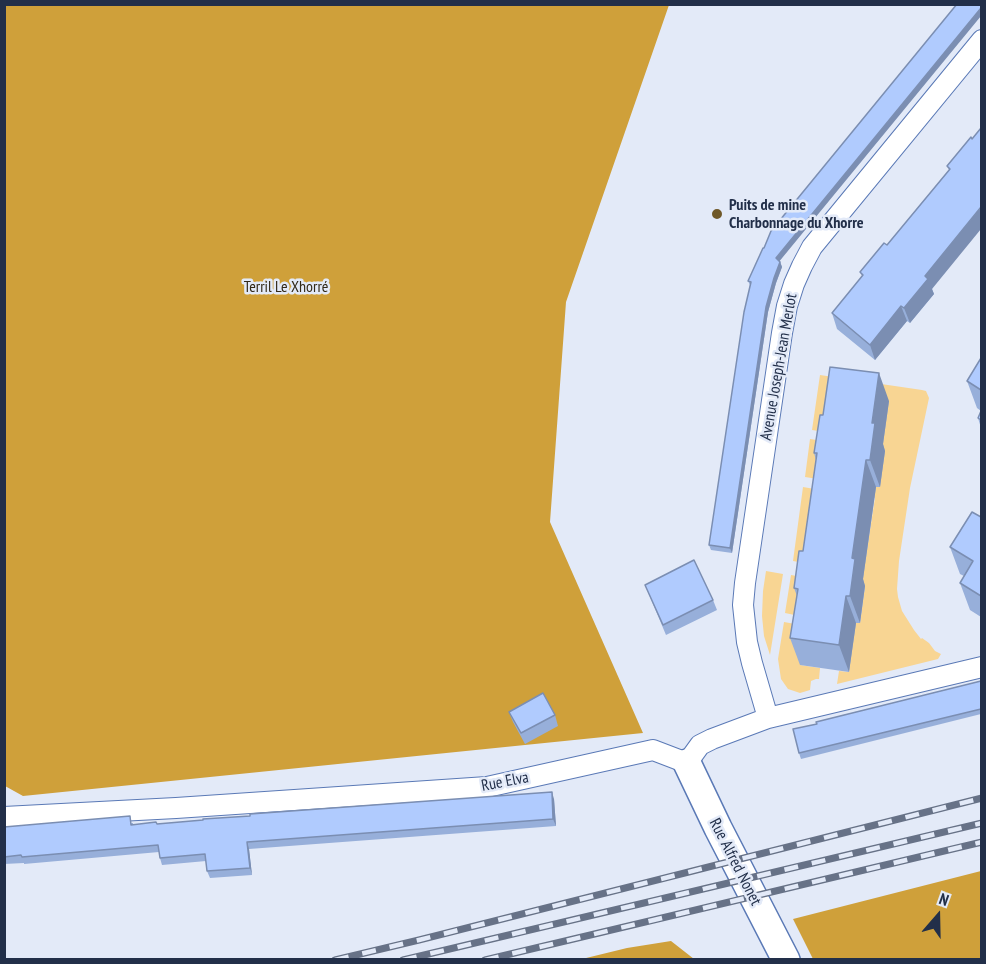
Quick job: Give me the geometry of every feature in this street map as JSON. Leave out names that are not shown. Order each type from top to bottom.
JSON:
[{"type":"street","name":"Avenue Joseph-Jean Merlot","points":[[768,718],[747,642],[744,594],[787,306],[802,266],[813,248],[981,40]]},
{"type":"street","points":[[687,763],[699,745],[768,718],[981,667]]},
{"type":"street","name":"Rue Elva","points":[[4,818],[487,787],[653,750],[687,763]]},
{"type":"street","name":"Rue Alfred Nonet","points":[[687,763],[786,960]]},
{"type":"shaded area","points":[[820,375],[922,390],[926,391],[929,398],[910,488],[897,589],[902,611],[914,630],[921,639],[941,654],[938,659],[837,684],[839,671],[849,672],[854,623],[860,623],[865,586],[859,585],[863,575],[875,498],[872,497],[874,487],[880,487],[832,433],[812,430]]},
{"type":"shaded area","points":[[810,439],[830,442],[824,480],[805,477]]},
{"type":"shaded area","points":[[803,487],[826,491],[815,565],[793,561]]},
{"type":"shaded area","points":[[766,571],[783,574],[770,655],[764,636],[762,616]]},
{"type":"shaded area","points":[[791,575],[809,578],[804,617],[785,613]]},
{"type":"shaded area","points":[[784,622],[806,626],[800,665],[820,668],[819,679],[811,681],[810,690],[800,693],[788,689],[781,679],[778,659]]},
{"type":"green space","name":"Terril Le Xhorré","points":[[5,5],[669,5],[566,302],[550,522],[643,733],[23,796],[5,786]]},
{"type":"green space","points":[[981,871],[981,959],[813,959],[793,919]]},
{"type":"green space","points":[[671,941],[694,959],[582,959],[627,948]]},
{"type":"building","points":[[957,4],[981,4],[981,8],[776,258],[780,262],[766,307],[730,548],[709,545],[744,312],[751,282],[748,281],[763,248],[771,231]]},
{"type":"building","points":[[981,128],[981,207],[925,276],[928,279],[904,308],[901,306],[870,345],[832,313],[863,275],[860,272],[884,243],[887,245],[950,169],[947,166]]},
{"type":"building","points":[[981,358],[981,390],[967,381]]},
{"type":"building","points":[[830,367],[879,373],[872,423],[875,423],[870,460],[866,460],[852,558],[855,559],[850,596],[846,596],[839,645],[790,638],[798,589],[794,588],[799,551],[803,551],[817,453],[814,453],[820,415],[823,415]]},
{"type":"building","points":[[972,512],[981,517],[981,596],[960,583],[973,561],[950,547]]},
{"type":"building","points":[[694,560],[713,600],[663,625],[645,585]]},
{"type":"building","points":[[981,681],[981,709],[799,753],[793,729]]},
{"type":"building","points":[[543,693],[555,715],[521,733],[509,712]]},
{"type":"building","points":[[552,792],[553,819],[247,842],[250,868],[207,871],[205,854],[160,858],[158,845],[4,857],[4,827],[130,816],[131,825],[156,822],[157,824],[250,816],[250,814]]},
{"type":"railway","points":[[335,960],[982,798]]},
{"type":"railway","points":[[403,960],[982,823]]},
{"type":"railway","points":[[485,960],[982,842]]},
{"type":"place","name":"Puits de mine Charbonnage du Xhorre","points":[[717,214]]}]
